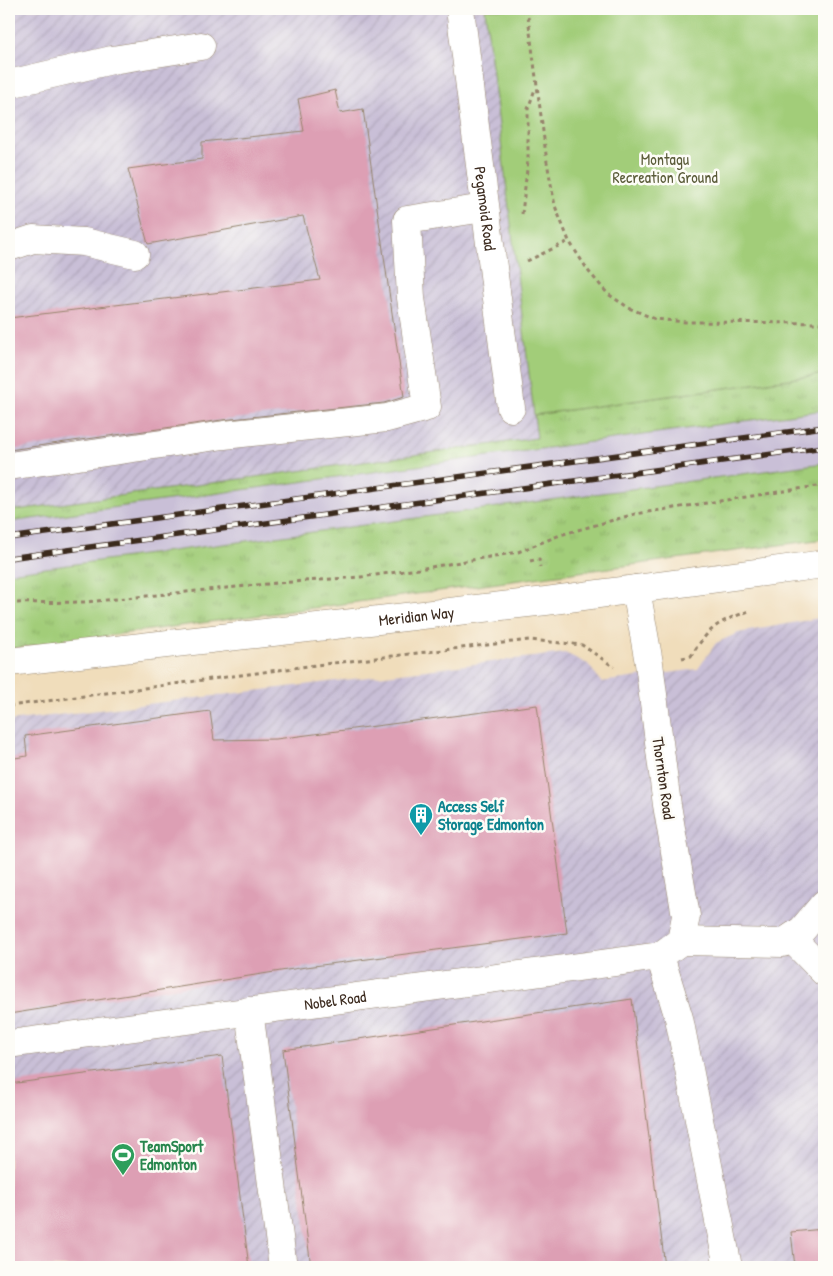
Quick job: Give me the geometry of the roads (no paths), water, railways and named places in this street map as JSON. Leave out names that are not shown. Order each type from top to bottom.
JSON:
[{"type":"street","name":"Pegamoid Road","points":[[460,9],[511,408]]},
{"type":"street","points":[[9,84],[112,60],[201,46]]},
{"type":"street","points":[[9,466],[224,435],[387,418],[427,407],[411,298],[407,220],[484,208]]},
{"type":"street","points":[[9,247],[33,239],[76,241],[135,254]]},
{"type":"street","name":"Meridian Way","points":[[9,662],[636,589],[824,564]]},
{"type":"street","name":"Thornton Road","points":[[636,589],[649,663],[667,805],[686,916],[671,949]]},
{"type":"street","points":[[824,904],[802,930],[791,938],[824,972]]},
{"type":"street","name":"Nobel Road","points":[[9,1044],[671,949],[783,943],[791,938]]},
{"type":"street","points":[[671,949],[679,1018],[728,1267]]},
{"type":"street","points":[[249,1011],[283,1267]]},
{"type":"railway","points":[[9,538],[824,427]]},
{"type":"railway","points":[[9,558],[824,447]]},
{"type":"place","name":"Access Self Storage Edmonton","points":[[421,836]]},
{"type":"place","name":"TeamSport Edmonton","points":[[123,1176]]},
{"type":"park label","name":"Montagu Recreation Ground","points":[[665,168]]}]
